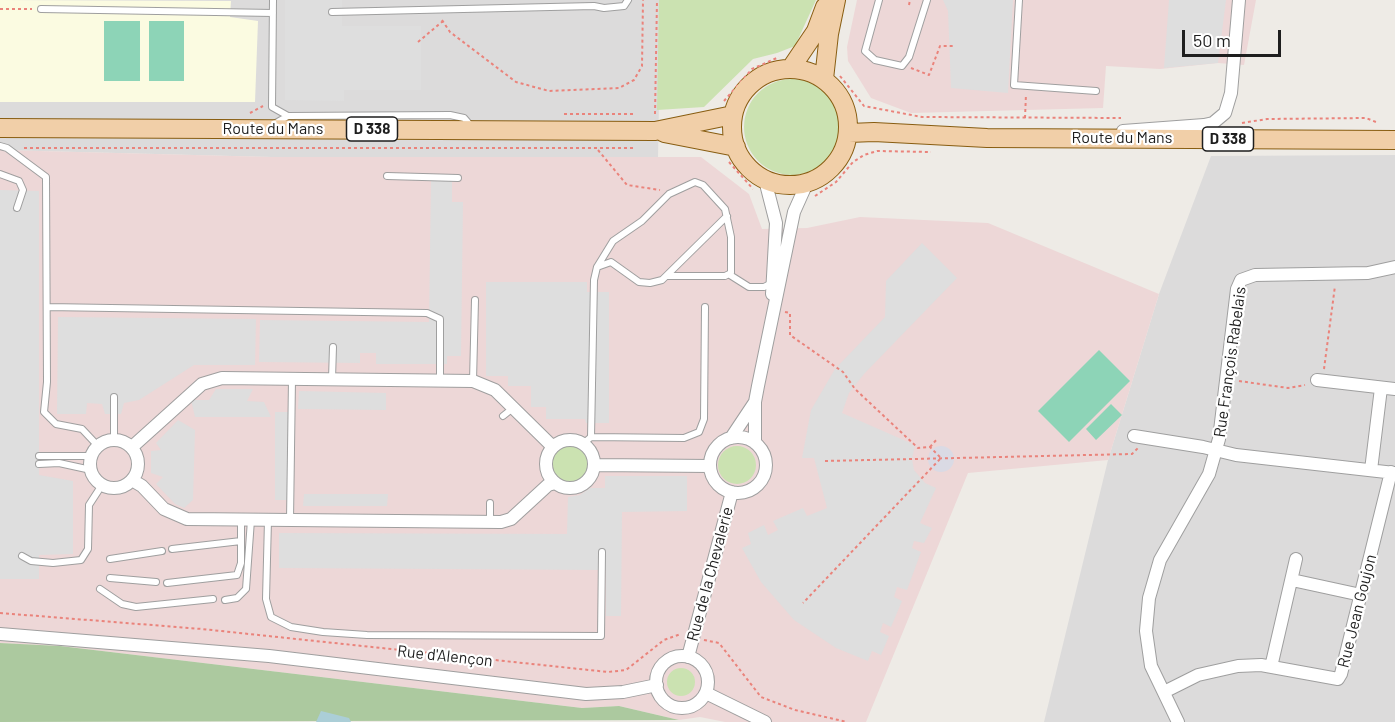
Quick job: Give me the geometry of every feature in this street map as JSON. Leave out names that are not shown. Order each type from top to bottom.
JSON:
[{"type":"main road","points":[[827,0],[816,31],[789,61],[754,81],[726,110],[732,132],[729,151],[748,166],[762,187],[779,184],[810,190],[836,164],[844,149],[849,133],[844,103],[830,72],[829,34],[836,0]]},
{"type":"main road","points":[[789,61],[808,71],[830,72]]},
{"type":"main road","name":"Route du Mans","points":[[0,128],[476,130],[649,123],[726,110]]},
{"type":"main road","name":"Route du Mans","points":[[649,123],[729,151]]},
{"type":"main road","name":"Route du Mans","points":[[849,133],[1061,138],[1386,140]]},
{"type":"street","points":[[1061,138],[1204,126],[1219,120],[1229,107],[1239,0]]},
{"type":"street","points":[[762,187],[776,223],[769,333]]},
{"type":"street","points":[[755,443],[755,402],[794,212],[810,190]]},
{"type":"street","name":"Rue François Rabelais","points":[[1178,722],[1151,666],[1146,631],[1149,598],[1160,560],[1209,474],[1216,450],[1227,380],[1237,289],[1241,280],[1248,275],[1368,273],[1395,267]]},
{"type":"street","points":[[132,447],[194,390],[212,380],[332,379],[473,381],[495,390],[553,447]]},
{"type":"street","points":[[1317,380],[1395,389]]},
{"type":"street","points":[[1371,470],[1381,388]]},
{"type":"street","points":[[731,438],[744,437],[755,443],[764,455],[766,463],[763,478],[753,488],[732,492],[717,483],[710,466],[716,448],[731,438],[755,402]]},
{"type":"street","points":[[1138,437],[1236,455],[1393,472]]},
{"type":"street","points":[[114,439],[126,442],[132,447],[139,463],[132,480],[127,485],[115,489],[102,485],[93,477],[91,470],[95,451],[114,439]]},
{"type":"street","points":[[567,440],[587,440],[594,465],[589,479],[578,487],[566,488],[555,483],[546,465],[553,447],[567,440]]},
{"type":"street","points":[[594,465],[710,466]]},
{"type":"street","name":"Rue Jean Goujon","points":[[1164,692],[1198,675],[1222,668],[1271,667],[1338,679],[1393,472]]},
{"type":"street","points":[[132,480],[142,486],[164,509],[178,517],[490,522],[511,519],[548,485],[555,483]]},
{"type":"street","name":"Rue de la Chevalerie","points":[[688,657],[732,492]]},
{"type":"street","points":[[1271,667],[1296,559]]},
{"type":"street","points":[[1292,580],[1361,595]]},
{"type":"street","name":"Rue d'Alençon","points":[[0,634],[269,656],[586,694],[623,692],[657,685]]},
{"type":"street","points":[[677,657],[688,657],[698,662],[705,670],[708,682],[706,693],[694,705],[678,707],[664,700],[657,685],[660,669],[667,661],[677,657]]},
{"type":"street","points":[[706,693],[765,722]]},
{"type":"lane","points":[[273,0],[272,106],[288,116]]},
{"type":"lane","points":[[332,12],[595,3],[604,8],[624,6],[628,0]]},
{"type":"lane","points":[[879,0],[865,51],[875,60],[897,66],[903,65],[909,57],[927,0]]},
{"type":"lane","points":[[1019,0],[1014,85],[1096,91]]},
{"type":"lane","points":[[41,9],[273,13]]},
{"type":"lane","points":[[267,128],[288,116],[450,115],[464,118],[476,130]]},
{"type":"lane","points":[[0,146],[7,148],[46,177],[47,382],[44,412],[56,424],[82,429],[95,451],[39,460],[91,470]]},
{"type":"lane","points":[[0,174],[19,181],[23,190],[17,208]]},
{"type":"lane","points":[[387,176],[458,178]]},
{"type":"lane","points":[[705,307],[704,418],[699,432],[684,438],[587,440],[594,280],[597,267],[613,241],[642,221],[667,196],[695,182],[703,185],[726,209],[731,237],[730,275]]},
{"type":"lane","points":[[597,267],[611,262],[618,265],[632,279],[645,283],[656,282],[668,276],[727,216]]},
{"type":"lane","points":[[668,276],[730,275],[749,286],[764,286],[772,282]]},
{"type":"lane","points":[[473,381],[475,300]]},
{"type":"lane","points":[[47,306],[427,314],[440,319],[440,381]]},
{"type":"lane","points":[[332,379],[333,347]]},
{"type":"lane","points":[[290,520],[292,379]]},
{"type":"lane","points":[[114,397],[114,439]]},
{"type":"lane","points":[[503,416],[513,408]]},
{"type":"lane","points":[[22,556],[32,561],[53,563],[81,560],[88,549],[89,505],[102,485]]},
{"type":"lane","points":[[490,503],[490,522]]},
{"type":"lane","points":[[167,583],[237,575],[240,570],[241,541],[246,519]]},
{"type":"lane","points":[[225,600],[237,598],[246,588],[246,519]]},
{"type":"lane","points":[[268,520],[267,599],[271,617],[282,625],[323,632],[366,635],[601,636],[602,552]]},
{"type":"lane","points":[[172,549],[241,541]]},
{"type":"lane","points":[[110,559],[162,550]]},
{"type":"lane","points":[[110,578],[156,582]]},
{"type":"lane","points":[[100,589],[122,604],[136,606],[213,599]]},
{"type":"path","points":[[418,42],[442,21],[450,32],[490,65],[525,86],[549,92],[619,88],[634,80],[642,66],[643,0]]},
{"type":"path","points":[[7,148],[635,149],[649,123],[657,0]]},
{"type":"path","points":[[909,5],[910,0]]},
{"type":"path","points":[[0,9],[41,9]]},
{"type":"path","points":[[903,65],[928,75],[940,46],[953,46]]},
{"type":"path","points":[[726,110],[752,69],[789,61]]},
{"type":"path","points":[[830,72],[840,77],[864,106],[922,117],[1123,118]]},
{"type":"path","points":[[563,114],[631,113],[649,123]]},
{"type":"path","points":[[1219,120],[1235,126],[1247,121],[1267,119],[1366,118],[1376,122],[1386,140]]},
{"type":"path","points":[[597,149],[627,184],[658,189],[667,196]]},
{"type":"path","points":[[729,151],[762,187]]},
{"type":"path","points":[[810,190],[836,182],[853,162],[864,155],[877,151],[933,152]]},
{"type":"path","points":[[1227,380],[1288,388],[1317,380],[1325,369],[1337,273]]},
{"type":"path","points":[[774,311],[790,313],[790,335],[843,372],[855,389],[918,448],[930,447],[938,438]]},
{"type":"path","points":[[825,460],[1132,454],[1141,444],[1138,437]]},
{"type":"path","points":[[930,447],[941,458]]},
{"type":"path","points":[[803,603],[941,458]]},
{"type":"path","name":"Rue d'Alençon","points":[[0,613],[170,626],[608,672],[626,670],[675,634],[719,643],[760,697],[795,710],[848,722]]},
{"type":"shaded area","points":[[0,0],[661,0],[658,157],[271,157],[0,150]]},
{"type":"shaded area","points":[[0,0],[231,1],[230,17],[258,21],[255,102],[0,102]]},
{"type":"shaded area","points":[[285,0],[342,0],[342,26],[421,26],[421,90],[344,90],[344,101],[285,100]]},
{"type":"shaded area","points":[[857,0],[1256,0],[1244,65],[1218,63],[1160,69],[1106,66],[1103,108],[911,113],[871,98],[848,61],[847,47]]},
{"type":"shaded area","points":[[943,0],[1013,0],[1008,93],[951,88],[948,11]]},
{"type":"shaded area","points":[[1169,0],[1226,0],[1218,63],[1164,68]]},
{"type":"shaded area","points":[[0,150],[271,157],[701,157],[749,194],[762,229],[807,228],[860,217],[988,223],[1159,294],[1108,460],[968,473],[866,722],[725,722],[700,717],[679,720],[619,706],[582,708],[60,646],[0,643]]},
{"type":"shaded area","points":[[1395,155],[1395,722],[1044,722],[1108,460],[1159,294],[1211,156]]},
{"type":"shaded area","points":[[431,181],[452,181],[452,202],[463,202],[461,356],[447,356],[447,364],[376,364],[376,353],[360,353],[360,363],[259,362],[260,320],[429,322]]},
{"type":"shaded area","points":[[0,190],[39,191],[39,475],[73,481],[73,554],[39,555],[39,579],[0,579]]},
{"type":"shaded area","points":[[922,243],[957,278],[864,374],[849,393],[842,413],[915,445],[912,459],[914,470],[925,483],[936,488],[920,523],[932,528],[924,543],[914,541],[912,548],[921,552],[907,590],[897,587],[894,597],[902,601],[891,627],[883,623],[880,632],[889,636],[881,655],[872,651],[868,661],[836,648],[794,620],[761,582],[742,548],[751,544],[748,533],[764,525],[768,535],[778,530],[773,521],[803,508],[807,516],[827,508],[814,458],[802,458],[811,410],[835,369],[885,317],[886,281]]},
{"type":"shaded area","points":[[486,282],[587,282],[587,292],[609,292],[609,423],[586,423],[585,419],[546,419],[546,407],[531,407],[531,386],[508,386],[508,376],[486,376]]},
{"type":"shaded area","points":[[58,317],[256,319],[255,365],[194,365],[139,400],[124,403],[121,414],[105,414],[102,404],[87,403],[86,414],[57,414]]},
{"type":"shaded area","points":[[216,389],[253,389],[247,401],[264,402],[271,417],[195,417],[191,400],[209,400]]},
{"type":"shaded area","points":[[299,391],[386,393],[386,410],[298,409]]},
{"type":"shaded area","points":[[275,412],[292,412],[291,500],[275,500]]},
{"type":"shaded area","points":[[178,420],[195,430],[193,500],[184,508],[175,504],[156,484],[163,477],[151,473],[151,451],[161,450],[156,443]]},
{"type":"shaded area","points":[[941,446],[950,450],[954,459],[950,468],[941,472],[932,468],[928,459],[932,450]]},
{"type":"shaded area","points":[[605,476],[687,476],[687,511],[622,512],[621,616],[606,616],[606,570],[279,568],[279,533],[567,534],[568,497],[580,495],[590,488],[605,488]]},
{"type":"shaded area","points":[[304,494],[388,494],[387,506],[303,506]]},
{"type":"green space","points":[[659,0],[816,0],[795,46],[753,59],[704,107],[657,110]]},
{"type":"green space","points":[[104,21],[140,21],[140,81],[104,81]]},
{"type":"green space","points":[[149,21],[184,21],[184,81],[149,81]]},
{"type":"green space","points":[[792,79],[810,83],[826,93],[836,109],[840,127],[836,145],[826,161],[810,171],[792,175],[774,171],[758,161],[748,145],[744,127],[748,109],[758,93],[774,83]]},
{"type":"green space","points":[[1099,350],[1130,381],[1069,442],[1038,411]]},
{"type":"green space","points":[[1111,404],[1122,415],[1096,440],[1086,429]]},
{"type":"green space","points":[[570,446],[582,452],[588,464],[582,476],[570,482],[558,476],[552,464],[558,452]]},
{"type":"green space","points":[[737,446],[750,452],[756,465],[750,478],[737,484],[724,478],[718,465],[724,452]]},
{"type":"green space","points":[[0,643],[60,646],[582,708],[619,706],[679,720],[0,722]]},
{"type":"green space","points":[[681,668],[691,672],[695,682],[691,692],[681,696],[671,692],[667,682],[671,672]]},
{"type":"water","points":[[321,711],[349,718],[351,722],[316,722]]}]
